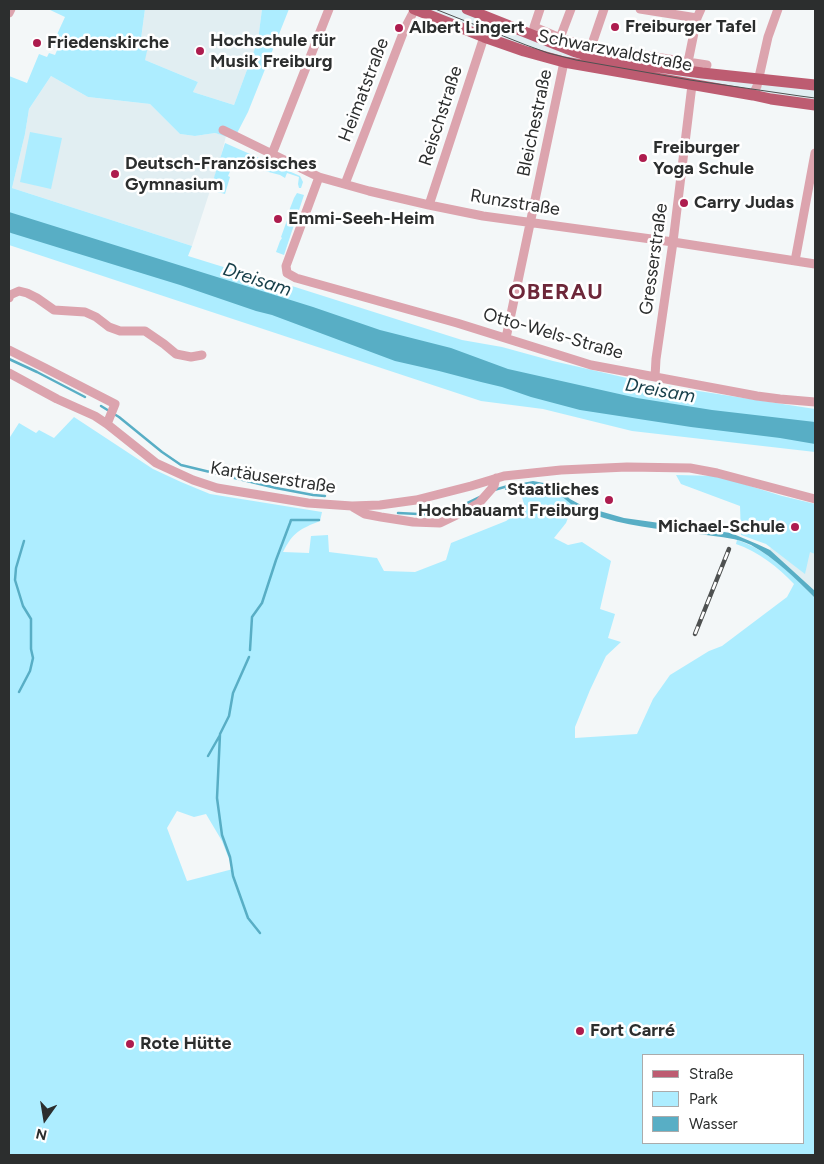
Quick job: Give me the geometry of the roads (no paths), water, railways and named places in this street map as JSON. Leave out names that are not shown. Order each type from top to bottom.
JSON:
[{"type":"main road","name":"Schwarzwaldstraße","points":[[415,9],[484,37],[564,62],[771,99],[815,105]]},
{"type":"main road","name":"Schwarzwaldstraße","points":[[468,9],[593,57],[815,86]]},
{"type":"main road","points":[[484,37],[494,29],[520,30]]},
{"type":"street","points":[[9,14],[11,9]]},
{"type":"street","points":[[272,154],[329,9]]},
{"type":"street","name":"Heimatstraße","points":[[345,184],[405,28],[415,9]]},
{"type":"street","name":"Schwarzwaldstraße","points":[[540,9],[534,27],[560,38],[592,47],[707,65]]},
{"type":"street","name":"Schwarzwaldstraße","points":[[560,38],[570,9]]},
{"type":"street","name":"Schwarzwaldstraße","points":[[592,47],[604,9]]},
{"type":"street","name":"Schwarzwaldstraße","points":[[640,9],[699,13],[688,62]]},
{"type":"street","points":[[752,95],[757,86],[768,37],[778,9]]},
{"type":"street","name":"Reischstraße","points":[[429,205],[484,37]]},
{"type":"street","name":"Bleichestraße","points":[[506,338],[564,62]]},
{"type":"street","name":"Gresserstraße","points":[[655,377],[692,84]]},
{"type":"street","name":"Runzstraße","points":[[223,130],[319,176],[429,205],[483,216],[815,264]]},
{"type":"street","points":[[795,261],[815,153]]},
{"type":"street","name":"Otto-Wels-Straße","points":[[319,176],[286,266],[286,273],[296,278],[379,300],[583,363],[756,396],[815,402]]},
{"type":"street","points":[[9,296],[19,291],[27,292],[54,310],[85,312],[96,317],[109,327],[120,331],[145,331],[176,354],[191,357],[202,355]]},
{"type":"street","points":[[9,350],[115,404],[109,422]]},
{"type":"street","name":"Kartäuserstraße","points":[[9,373],[57,399],[109,422],[156,463],[192,480],[217,488],[308,503],[352,506],[380,505],[416,500],[495,482]]},
{"type":"street","name":"Kartäuserstraße","points":[[352,506],[365,514],[413,522],[440,523],[479,503],[495,482],[504,476],[561,470],[627,467],[690,468],[717,473],[815,499]]},
{"type":"water","name":"Dreisam","points":[[9,212],[313,307],[380,330],[451,348],[508,369],[637,398],[712,410],[815,422],[815,444],[580,410],[502,387],[395,361],[272,315],[11,233],[9,232]]},
{"type":"water","points":[[533,481],[559,489],[570,499],[581,505],[624,518],[731,533],[770,550],[815,591],[815,598],[777,562],[751,545],[735,539],[642,526],[604,518],[572,505],[557,493],[545,488],[525,486],[505,490],[506,486]]},
{"type":"waterway","points":[[9,359],[85,397]]},
{"type":"waterway","points":[[101,406],[119,417],[181,465],[276,488],[325,496]]},
{"type":"waterway","points":[[494,490],[508,486]]},
{"type":"waterway","points":[[398,513],[439,515],[480,497]]},
{"type":"waterway","points":[[250,650],[252,617],[262,603],[291,520],[319,520]]},
{"type":"waterway","points":[[19,692],[30,671],[33,658],[31,649],[31,619],[23,606],[15,580],[16,568],[24,541]]},
{"type":"waterway","points":[[249,657],[233,693],[229,716],[220,734],[217,798],[222,835],[230,857],[233,876],[248,918],[260,933]]},
{"type":"waterway","points":[[208,756],[220,735]]},
{"type":"tram line","points":[[435,9],[548,53],[576,60],[690,80],[815,98]]},
{"type":"railway","points":[[695,634],[729,549]]},
{"type":"place","name":"Freiburger Tafel","points":[[615,27]]},
{"type":"place","name":"Albert Lingert","points":[[399,28]]},
{"type":"place","name":"Friedenskirche","points":[[37,43]]},
{"type":"place","name":"Hochschule für Musik Freiburg","points":[[200,51]]},
{"type":"place","name":"Freiburger Yoga Schule","points":[[643,158]]},
{"type":"place","name":"Deutsch-Französisches Gymnasium","points":[[115,174]]},
{"type":"place","name":"Carry Judas","points":[[684,203]]},
{"type":"place","name":"Emmi-Seeh-Heim","points":[[278,219]]},
{"type":"place","name":"Staatliches Hochbauamt Freiburg","points":[[609,500]]},
{"type":"place","name":"Michael-Schule","points":[[795,527]]},
{"type":"place","name":"Fort Carré","points":[[580,1031]]},
{"type":"place","name":"Rote Hütte","points":[[130,1044]]},
{"type":"district","name":"OBERAU","points":[[556,293]]}]
